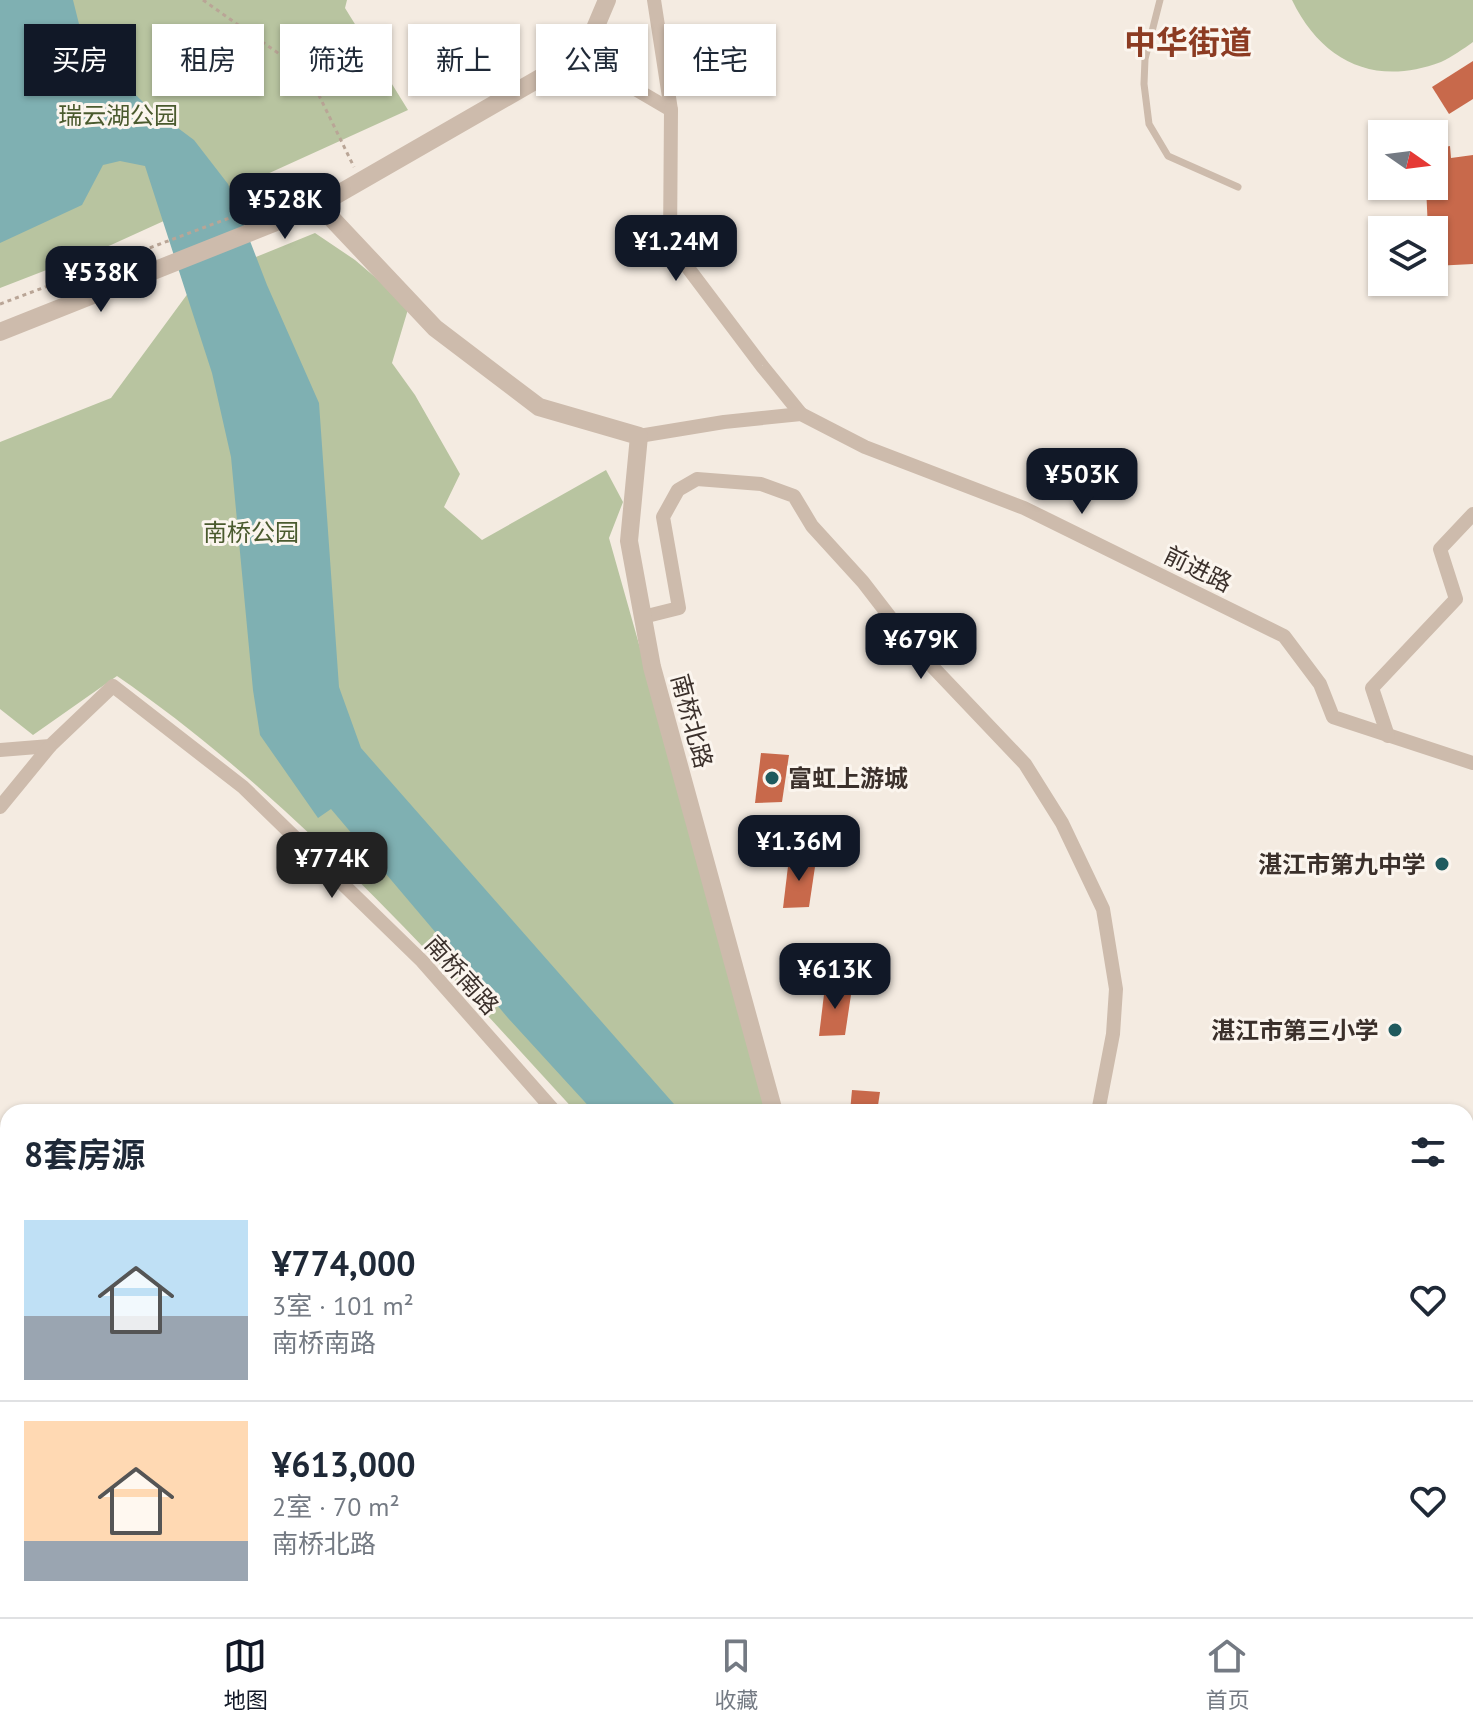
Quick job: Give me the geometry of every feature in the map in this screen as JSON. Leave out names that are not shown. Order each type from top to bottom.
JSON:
[{"type":"street","points":[[597,24],[607,0]]},
{"type":"street","points":[[654,0],[671,110],[670,244],[801,414]]},
{"type":"street","points":[[0,332],[319,205],[536,81]]},
{"type":"street","points":[[647,96],[671,110]]},
{"type":"street","points":[[319,205],[435,328],[539,407],[639,436],[724,422],[801,414]]},
{"type":"street","name":"前进路","points":[[801,414],[865,447],[1024,508],[1284,636],[1320,684],[1333,717],[1473,763]]},
{"type":"street","name":"南桥北路","points":[[639,436],[629,541],[652,667],[772,1104]]},
{"type":"street","points":[[643,617],[679,608],[663,517],[678,490],[697,479],[761,484],[794,496],[812,526],[863,582],[910,643],[1025,764],[1062,823],[1103,909],[1116,989],[1113,1034],[1100,1104]]},
{"type":"street","points":[[1388,736],[1372,688],[1456,599],[1440,549],[1473,514]]},
{"type":"street","name":"南桥南路","points":[[50,746],[113,686],[243,787],[422,961],[548,1104]]},
{"type":"street","points":[[0,750],[50,746]]},
{"type":"street","points":[[0,807],[50,746]]},
{"type":"lane","points":[[1160,0],[1145,59],[1144,84],[1149,124],[1168,156],[1238,187]]},
{"type":"path","points":[[203,0],[309,75],[356,171]]},
{"type":"path","points":[[0,304],[328,181]]},
{"type":"green space","name":"瑞云湖公园","points":[[0,0],[347,0],[345,8],[355,24],[280,24],[280,96],[392,96],[392,84],[408,110],[111,245],[0,288]]},
{"type":"green space","points":[[1292,0],[1473,0],[1473,42],[1441,62],[1417,69],[1394,72],[1373,70],[1353,64],[1335,53],[1304,21]]},
{"type":"green space","name":"南桥公园","points":[[315,233],[355,260],[409,306],[392,363],[415,395],[460,474],[444,507],[482,540],[606,470],[623,502],[609,538],[769,1104],[569,1104],[469,995],[301,826],[181,723],[117,676],[33,735],[0,709],[0,442],[111,398],[197,281]]},
{"type":"water","points":[[0,0],[73,0],[79,24],[24,24],[24,96],[136,95],[194,140],[228,184],[267,285],[319,403],[339,687],[361,748],[674,1104],[587,1104],[508,1018],[331,809],[318,818],[260,735],[231,457],[212,373],[145,166],[120,161],[103,165],[82,205],[0,243]]},
{"type":"building","points":[[1473,61],[1473,99],[1449,114],[1432,87]]},
{"type":"building","points":[[1448,146],[1451,158],[1473,155],[1473,264],[1448,265],[1448,216],[1427,216],[1427,200],[1448,200]]},
{"type":"building","name":"富虹上游城","points":[[761,753],[789,755],[782,802],[755,803]]},
{"type":"building","name":"富虹上游城","points":[[789,858],[816,860],[809,907],[783,908]]},
{"type":"building","points":[[825,986],[852,988],[845,1035],[819,1036]]},
{"type":"building","points":[[852,1090],[880,1092],[878,1104],[851,1104]]},
{"type":"place","name":"富虹上游城","points":[[772,778]]},
{"type":"place","name":"湛江市第九中学","points":[[1442,864]]},
{"type":"place","name":"湛江市第三小学","points":[[1395,1030]]},
{"type":"district","name":"中华街道","points":[[1188,42]]}]
